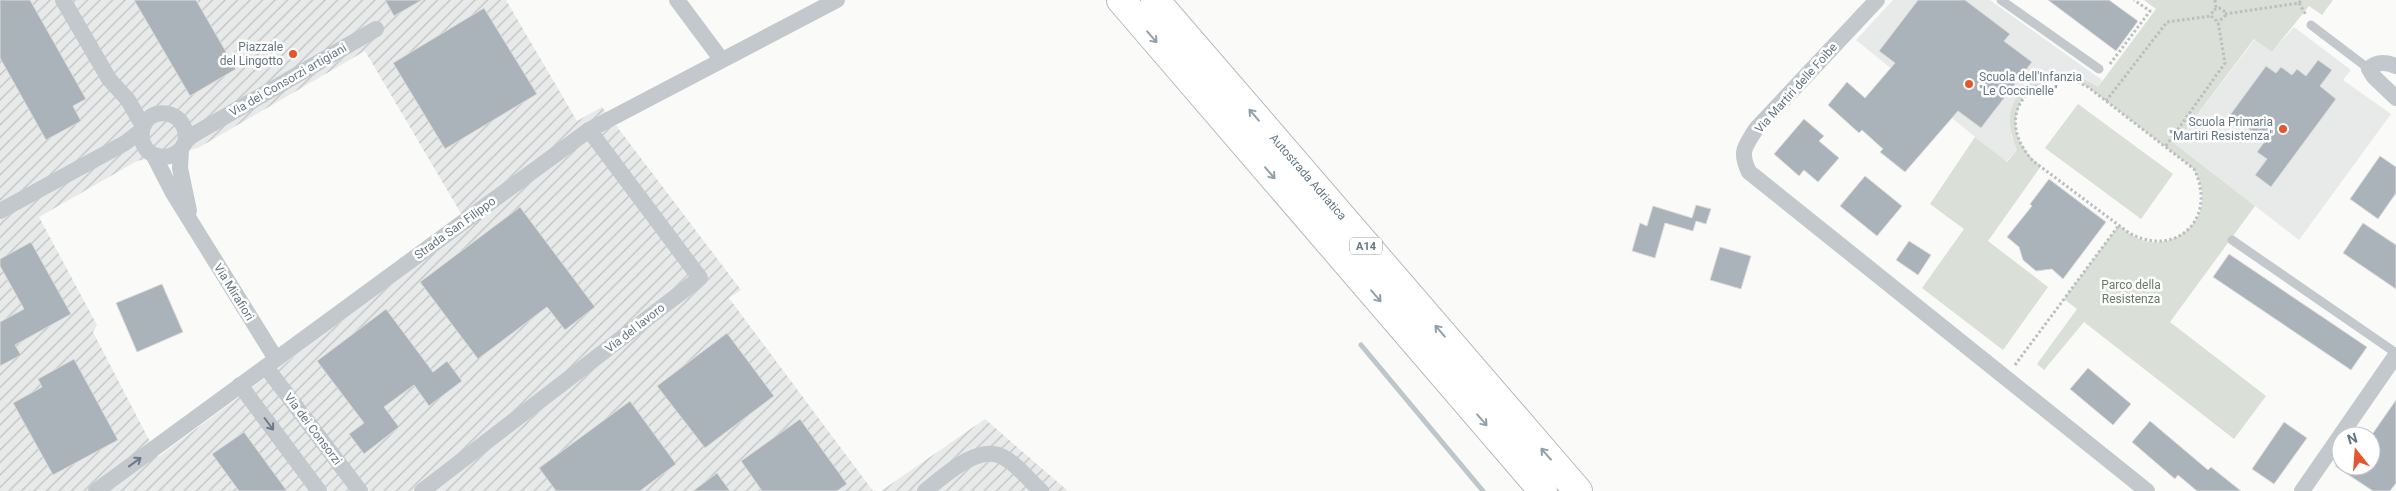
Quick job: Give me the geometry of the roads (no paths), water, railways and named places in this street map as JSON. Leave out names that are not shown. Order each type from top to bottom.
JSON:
[{"type":"highway","name":"Autostrada Adriatica","points":[[1121,0],[1543,491]]},
{"type":"highway","name":"Autostrada Adriatica","points":[[1155,0],[1578,491]]},
{"type":"street","name":"Via Mirafiori","points":[[63,0],[109,79],[128,100],[173,194],[193,225],[271,363]]},
{"type":"street","points":[[677,0],[721,59]]},
{"type":"street","name":"Strada San Filippo","points":[[96,491],[589,130],[721,59],[837,0]]},
{"type":"street","name":"Via Martiri delle Foibe","points":[[1877,0],[1756,129],[1743,150],[1743,160],[1749,172],[2147,491]]},
{"type":"street","name":"Via dei Consorzi artigiani","points":[[0,211],[125,144],[146,139],[163,158],[173,156],[188,137],[376,29]]},
{"type":"street","points":[[2396,66],[2386,62],[2378,63],[2370,69],[2374,77],[2396,98]]},
{"type":"street","name":"Via Mirafiori","points":[[128,100],[160,113]]},
{"type":"street","points":[[146,139],[153,115],[160,113],[171,114],[179,119],[188,137]]},
{"type":"street","name":"Via del lavoro","points":[[422,491],[700,278],[589,130]]},
{"type":"street","name":"Via Mirafiori","points":[[188,137],[180,168],[193,225]]},
{"type":"street","points":[[2302,491],[2396,354]]},
{"type":"street","name":"Via dei Consorzi","points":[[271,363],[360,491]]},
{"type":"street","points":[[240,386],[319,491]]},
{"type":"street","points":[[925,491],[963,462],[977,455],[992,453],[1003,457],[1041,491]]},
{"type":"lane","points":[[2001,0],[2099,69]]},
{"type":"lane","points":[[2311,25],[2370,69]]},
{"type":"lane","points":[[2232,240],[2396,354]]},
{"type":"waterway","points":[[1361,345],[1483,491]]},
{"type":"place","name":"Piazzale del Lingotto","points":[[293,54]]},
{"type":"place","name":"Scuola dell'Infanzia \"Le Coccinelle\"","points":[[1969,84]]},
{"type":"place","name":"Scuola Primaria \"Martiri Resistenza\"","points":[[2283,129]]},
{"type":"park label","name":"Parco della Resistenza","points":[[2131,292]]}]
